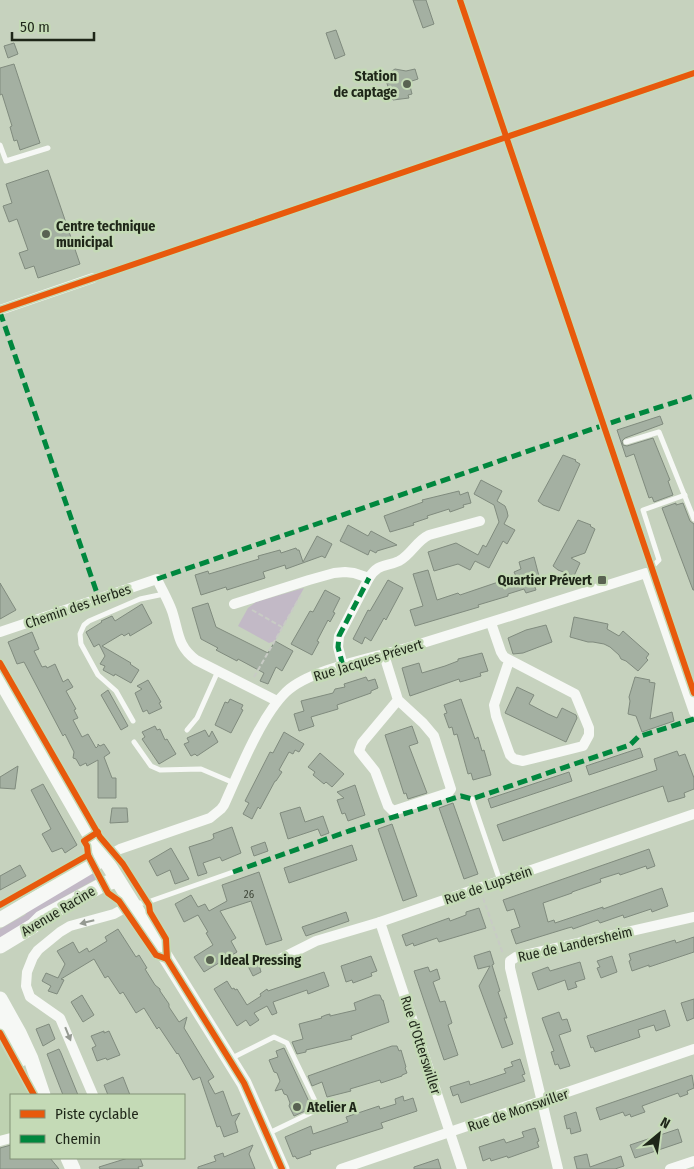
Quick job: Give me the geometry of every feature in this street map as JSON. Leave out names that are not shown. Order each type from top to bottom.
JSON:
[{"type":"main road","points":[[0,679],[117,880],[244,1083],[282,1169]]},
{"type":"main road","name":"Avenue Racine","points":[[0,920],[104,858]]},
{"type":"main road","name":"Avenue Racine","points":[[0,946],[33,926],[41,918],[104,884],[117,880]]},
{"type":"main road","points":[[0,998],[31,1059],[42,1092]]},
{"type":"main road","points":[[0,1020],[26,1068],[42,1092]]},
{"type":"street","points":[[0,310],[93,278]]},
{"type":"street","points":[[343,666],[338,647],[339,636],[376,568],[400,561],[422,538],[480,521]]},
{"type":"street","points":[[236,603],[309,580],[345,572],[369,578]]},
{"type":"street","points":[[646,573],[694,712]]},
{"type":"street","name":"Rue Jacques Prévert","points":[[104,858],[120,849],[210,818],[224,805],[277,701],[293,686],[302,681],[343,666],[491,623],[646,573]]},
{"type":"street","name":"Chemin des Herbes","points":[[0,632],[157,579],[164,594]]},
{"type":"street","points":[[164,594],[173,614],[183,648],[196,660],[277,701]]},
{"type":"street","points":[[491,623],[501,652],[509,661],[575,694],[589,728],[589,735],[583,746],[523,761],[514,759],[510,755],[496,716],[494,704],[497,690],[509,661]]},
{"type":"street","points":[[384,655],[398,700],[434,736],[451,789],[448,794],[393,811],[388,806],[375,771],[359,751],[362,742],[398,700]]},
{"type":"street","name":"Rue de Lupstein","points":[[282,958],[316,941],[380,922],[694,814]]},
{"type":"street","points":[[93,1094],[60,1018],[30,997],[26,986],[27,972],[38,950],[60,932],[70,926],[114,914],[132,904]]},
{"type":"street","name":"Rue de Landersheim","points":[[558,1169],[510,962],[516,957],[694,917]]},
{"type":"street","name":"Rue d'Otterswiller","points":[[380,922],[462,1169]]},
{"type":"street","name":"Rue de Monswiller","points":[[341,1169],[694,1049]]},
{"type":"street","points":[[670,1169],[694,1161]]},
{"type":"lane","points":[[0,145],[6,161],[48,148]]},
{"type":"lane","points":[[626,442],[659,432],[694,519]]},
{"type":"lane","points":[[646,573],[659,560],[643,510],[685,495]]},
{"type":"lane","points":[[133,721],[116,691],[98,675],[81,644],[80,634],[84,625],[89,621],[140,599],[164,594]]},
{"type":"lane","points":[[187,730],[197,718],[218,671]]},
{"type":"lane","points":[[134,742],[151,766],[160,770],[201,769],[234,783]]},
{"type":"lane","points":[[472,799],[500,881]]},
{"type":"lane","points":[[132,904],[145,903],[233,872]]},
{"type":"lane","points":[[230,1059],[274,1038],[286,1043],[319,1109],[267,1135]]},
{"type":"path","points":[[248,686],[309,580]]},
{"type":"path","points":[[236,603],[282,627]]},
{"type":"path","points":[[480,888],[502,953],[510,962]]},
{"type":"shaded area","points":[[304,588],[275,641],[269,643],[238,626],[248,608],[256,602]]},
{"type":"shaded area","points":[[92,872],[96,879],[37,912],[31,921],[0,939],[0,929],[25,915],[32,905]]},
{"type":"shaded area","points":[[0,1044],[28,1094],[10,1094],[10,1133],[0,1136]]},
{"type":"building","points":[[413,0],[426,0],[434,24],[423,28]]},
{"type":"building","points":[[336,30],[345,55],[335,59],[326,33]]},
{"type":"building","points":[[14,43],[18,54],[8,58],[4,46]]},
{"type":"building","points":[[14,64],[40,143],[20,150],[17,140],[14,141],[10,127],[12,126],[2,94],[0,95],[0,68]]},
{"type":"building","points":[[395,69],[406,71],[415,69],[418,79],[409,82],[412,94],[408,95],[409,98],[393,100],[386,81],[389,73]]},
{"type":"building","name":"Centre technique municipal","points":[[48,170],[80,264],[38,278],[34,266],[25,269],[19,253],[28,250],[17,219],[9,222],[3,206],[12,203],[6,184]]},
{"type":"building","points":[[660,416],[663,424],[625,438],[622,441],[623,445],[627,446],[653,438],[670,480],[668,481],[673,495],[654,502],[652,497],[649,498],[634,454],[626,457],[617,430]]},
{"type":"building","points":[[563,455],[576,460],[580,464],[559,511],[538,501]]},
{"type":"building","points":[[481,480],[502,491],[497,501],[505,506],[507,511],[508,516],[504,524],[515,530],[507,544],[503,541],[489,568],[475,561],[470,570],[458,564],[434,571],[428,552],[456,543],[478,555],[483,545],[486,547],[499,522],[494,505],[474,494]]},
{"type":"building","points":[[459,491],[460,495],[468,492],[471,503],[450,512],[449,509],[427,516],[428,518],[413,523],[414,525],[390,532],[384,516],[423,502],[422,500]]},
{"type":"building","points":[[676,503],[676,505],[683,503],[690,521],[694,524],[694,590],[662,508]]},
{"type":"building","points":[[578,520],[591,525],[595,529],[585,553],[571,558],[580,563],[574,576],[553,566]]},
{"type":"building","points":[[348,525],[368,536],[371,531],[397,545],[377,551],[376,553],[370,550],[368,555],[340,541]]},
{"type":"building","points":[[317,536],[332,544],[325,558],[322,556],[286,569],[285,565],[263,572],[265,578],[227,590],[226,587],[201,595],[195,575],[208,571],[209,574],[259,559],[258,556],[280,550],[281,553],[296,548],[299,550],[303,562]]},
{"type":"building","points":[[534,557],[540,580],[533,582],[536,590],[526,593],[524,589],[478,605],[479,607],[415,626],[410,610],[423,606],[413,574],[428,570],[437,600],[458,593],[460,595],[516,576],[514,572],[521,569],[519,562]]},
{"type":"building","points":[[388,580],[403,588],[386,620],[384,618],[371,641],[365,637],[362,644],[353,639],[368,610],[370,611]]},
{"type":"building","points":[[0,583],[16,610],[0,619]]},
{"type":"building","points":[[325,590],[340,598],[333,612],[335,613],[330,622],[328,620],[312,655],[291,644],[310,611],[313,612]]},
{"type":"building","points":[[208,603],[216,627],[268,653],[275,641],[293,651],[282,671],[276,667],[268,684],[260,681],[264,673],[216,650],[218,648],[201,639],[192,608]]},
{"type":"building","points":[[142,604],[152,623],[130,636],[129,633],[124,636],[122,634],[102,646],[131,663],[139,670],[131,683],[103,670],[105,666],[100,664],[105,656],[99,644],[94,647],[86,632],[101,621],[112,616],[115,621]]},
{"type":"building","points":[[574,617],[608,624],[607,629],[619,636],[623,631],[649,654],[646,658],[648,660],[638,671],[604,644],[570,637]]},
{"type":"building","points":[[546,625],[552,642],[523,653],[513,654],[508,638],[526,630]]},
{"type":"building","points":[[32,632],[39,649],[34,651],[42,667],[46,666],[47,668],[55,664],[63,682],[68,679],[73,687],[66,691],[76,709],[74,710],[78,718],[73,720],[82,737],[88,734],[96,748],[98,744],[100,746],[104,744],[110,753],[104,757],[112,778],[116,778],[116,798],[98,798],[98,760],[87,766],[86,763],[80,766],[76,759],[73,758],[74,752],[65,734],[63,736],[24,662],[17,664],[8,642]]},
{"type":"building","points":[[482,653],[488,671],[480,673],[481,676],[460,682],[459,679],[410,696],[402,668],[419,663],[422,673],[458,661],[458,659]]},
{"type":"building","points":[[366,677],[368,681],[375,679],[378,688],[371,691],[371,693],[337,705],[338,709],[311,717],[314,726],[299,731],[294,714],[304,711],[301,701],[333,693],[335,689],[345,687],[344,684]]},
{"type":"building","points":[[635,677],[655,683],[650,719],[672,712],[674,721],[642,732],[636,716],[628,714],[629,697]]},
{"type":"building","points":[[148,680],[161,702],[159,703],[162,708],[149,714],[147,710],[143,712],[135,693],[142,689],[137,686]]},
{"type":"building","points":[[517,687],[534,695],[529,704],[548,714],[557,718],[562,708],[576,715],[577,718],[566,742],[505,713]]},
{"type":"building","points":[[108,690],[128,726],[121,730],[101,695]]},
{"type":"building","points":[[230,699],[243,705],[241,709],[243,710],[231,733],[215,725],[225,702],[228,703]]},
{"type":"building","points":[[461,699],[475,739],[478,737],[482,751],[484,750],[491,775],[473,780],[471,773],[468,774],[457,734],[454,735],[452,727],[449,728],[444,714],[447,713],[444,705]]},
{"type":"building","points":[[155,726],[157,730],[160,729],[165,740],[167,739],[176,754],[159,764],[142,739],[145,737],[142,732]]},
{"type":"building","points":[[412,726],[418,743],[409,746],[427,793],[408,799],[406,793],[404,794],[385,735]]},
{"type":"building","points":[[205,730],[209,737],[212,731],[218,742],[197,756],[195,754],[191,756],[184,744],[189,742],[187,738]]},
{"type":"building","points":[[284,732],[304,744],[299,752],[295,750],[293,754],[289,752],[279,770],[282,772],[252,819],[243,814],[249,803],[245,801],[270,752],[273,753]]},
{"type":"building","points":[[640,748],[643,757],[589,775],[586,766]]},
{"type":"building","points":[[677,751],[679,756],[685,754],[694,778],[694,789],[684,793],[685,797],[668,802],[663,786],[503,841],[497,825],[657,770],[654,759]]},
{"type":"building","points":[[320,753],[344,774],[332,787],[326,782],[324,784],[313,775],[315,772],[308,767]]},
{"type":"building","points":[[18,766],[15,789],[0,788],[0,777]]},
{"type":"building","points":[[569,772],[572,781],[491,808],[488,799]]},
{"type":"building","points":[[43,784],[77,845],[65,853],[62,848],[52,852],[42,834],[51,829],[31,790]]},
{"type":"building","points":[[355,785],[365,815],[348,821],[345,813],[342,814],[337,800],[344,798],[337,792]]},
{"type":"building","points":[[453,803],[478,874],[464,879],[439,808]]},
{"type":"building","points":[[300,807],[305,822],[323,816],[329,833],[321,836],[318,829],[288,839],[280,813]]},
{"type":"building","points":[[112,808],[127,808],[128,822],[110,823]]},
{"type":"building","points":[[392,824],[417,896],[403,901],[378,829]]},
{"type":"building","points":[[232,827],[241,853],[222,861],[220,857],[203,863],[207,873],[198,876],[189,847],[211,840],[214,838],[213,834]]},
{"type":"building","points":[[265,842],[268,851],[254,856],[251,847]]},
{"type":"building","points":[[352,845],[357,860],[289,883],[284,868]]},
{"type":"building","points":[[171,848],[189,879],[175,884],[170,870],[157,876],[149,861]]},
{"type":"building","points":[[649,849],[655,866],[647,869],[646,866],[620,875],[619,873],[600,879],[601,882],[543,903],[548,922],[554,920],[555,923],[603,907],[603,909],[662,888],[668,906],[652,912],[651,909],[624,918],[623,915],[600,923],[598,920],[573,929],[572,927],[568,928],[516,944],[511,930],[520,927],[514,909],[507,911],[503,900]]},
{"type":"building","points":[[20,865],[26,876],[0,890],[0,876]]},
{"type":"building","points":[[259,872],[282,940],[266,945],[251,901],[220,911],[236,938],[231,941],[237,952],[204,972],[194,957],[213,945],[206,933],[208,932],[198,915],[184,922],[175,904],[191,895],[198,907],[205,904],[209,911],[227,901],[222,885]]},
{"type":"building","points":[[479,908],[486,928],[439,942],[437,938],[414,946],[413,943],[406,946],[402,935],[449,918],[450,921],[466,915],[466,912]]},
{"type":"building","points":[[346,912],[349,921],[306,936],[302,927]]},
{"type":"building","points":[[118,929],[136,957],[139,955],[147,968],[145,969],[155,985],[160,989],[179,1022],[187,1017],[184,1028],[214,1077],[208,1081],[215,1094],[223,1091],[232,1116],[240,1113],[235,1122],[238,1132],[224,1137],[220,1126],[217,1127],[200,1077],[193,1080],[178,1053],[159,1027],[157,1029],[144,1008],[136,1013],[123,992],[120,994],[108,976],[105,978],[94,959],[61,979],[64,980],[57,994],[48,991],[51,986],[42,981],[46,973],[58,978],[65,964],[57,951],[73,942],[79,953],[87,948],[89,952],[107,941],[105,937]]},
{"type":"building","points":[[694,937],[694,952],[632,971],[629,954],[675,940],[676,943]]},
{"type":"building","points":[[490,951],[500,991],[498,992],[507,1018],[504,1018],[513,1044],[502,1048],[479,986],[490,966],[478,969],[474,956]]},
{"type":"building","points":[[371,956],[377,971],[371,973],[372,976],[353,983],[352,980],[346,982],[341,966]]},
{"type":"building","points":[[612,956],[617,972],[601,978],[597,968],[600,967],[597,961]]},
{"type":"building","points":[[258,961],[261,972],[253,976],[247,964]]},
{"type":"building","points":[[580,962],[585,979],[575,982],[577,987],[568,990],[565,980],[538,990],[532,973],[548,967],[550,971]]},
{"type":"building","points":[[428,967],[430,972],[437,969],[440,979],[433,982],[440,1002],[445,1001],[452,1023],[448,1025],[458,1055],[444,1060],[414,971]]},
{"type":"building","points":[[324,972],[329,986],[308,994],[307,990],[273,1002],[277,1013],[272,1015],[267,1006],[254,1013],[259,1020],[250,1026],[246,1020],[237,1026],[214,989],[227,981],[232,989],[237,989],[247,1005],[261,996],[260,994],[267,989],[268,991]]},
{"type":"building","points":[[82,995],[94,1015],[83,1022],[71,1002]]},
{"type":"building","points":[[380,995],[383,1000],[389,1022],[351,1036],[352,1039],[297,1054],[292,1042],[303,1039],[299,1024],[330,1014],[330,1016],[356,1010],[354,1003]]},
{"type":"building","points":[[694,999],[694,1018],[687,1021],[681,1003]]},
{"type":"building","points":[[665,1010],[670,1026],[656,1031],[654,1025],[638,1030],[640,1037],[595,1052],[593,1047],[591,1048],[587,1036]]},
{"type":"building","points":[[559,1012],[562,1020],[567,1019],[571,1031],[559,1035],[570,1066],[560,1069],[558,1064],[555,1065],[551,1052],[554,1051],[542,1018]]},
{"type":"building","points":[[49,1024],[55,1039],[43,1046],[36,1029]]},
{"type":"building","points":[[104,1031],[104,1033],[109,1031],[120,1055],[107,1060],[106,1058],[97,1061],[92,1048],[96,1046],[91,1036]]},
{"type":"building","points":[[392,1046],[397,1046],[399,1051],[401,1050],[407,1073],[402,1076],[381,1083],[380,1080],[350,1089],[351,1091],[327,1097],[322,1082],[312,1086],[308,1076]]},
{"type":"building","points":[[284,1048],[312,1108],[294,1116],[289,1106],[290,1103],[287,1095],[284,1094],[282,1089],[275,1091],[280,1081],[269,1060],[278,1057],[276,1051]]},
{"type":"building","points":[[59,1049],[78,1094],[63,1094],[47,1054]]},
{"type":"building","points":[[520,1059],[525,1074],[522,1075],[525,1081],[461,1103],[458,1094],[453,1096],[450,1087],[469,1081],[470,1085],[506,1073],[504,1069],[513,1066],[511,1062]]},
{"type":"building","points":[[692,1075],[694,1088],[687,1091],[688,1094],[680,1097],[678,1093],[642,1106],[645,1112],[631,1117],[630,1114],[625,1116],[623,1112],[600,1120],[596,1108]]},
{"type":"building","points":[[123,1077],[130,1094],[108,1094],[104,1085]]},
{"type":"building","points":[[403,1096],[404,1101],[413,1098],[417,1111],[381,1123],[383,1128],[310,1151],[311,1154],[297,1159],[295,1156],[293,1157],[285,1137],[311,1126],[313,1134],[348,1122],[346,1117],[379,1106],[380,1109],[396,1104],[395,1099]]},
{"type":"building","points":[[576,1112],[581,1131],[571,1134],[570,1128],[567,1129],[564,1116]]},
{"type":"building","points":[[535,1128],[539,1147],[508,1158],[507,1156],[491,1161],[490,1158],[483,1161],[479,1147],[504,1139],[506,1143],[524,1137],[522,1132]]},
{"type":"building","points":[[678,1129],[682,1142],[635,1158],[630,1145]]},
{"type":"building","points":[[10,1145],[10,1159],[51,1159],[59,1169],[0,1169],[0,1148]]},
{"type":"building","points":[[253,1145],[249,1154],[255,1169],[198,1169],[198,1167],[216,1161],[214,1156],[223,1153],[224,1157]]},
{"type":"building","points":[[587,1154],[590,1167],[621,1156],[624,1166],[615,1169],[577,1169],[574,1157]]},
{"type":"building","points":[[125,1159],[140,1159],[143,1166],[138,1167],[139,1169],[100,1169],[99,1167]]},
{"type":"building","points":[[438,1159],[441,1169],[414,1169],[414,1167]]},
{"type":"marked path","points":[[0,312],[99,599]]},
{"type":"marked path","points":[[157,579],[604,425],[694,396]]},
{"type":"marked path","points":[[343,666],[338,647],[339,636],[369,578]]},
{"type":"marked path","points":[[233,872],[349,831],[461,796],[472,799],[630,745],[638,737],[694,719]]},
{"type":"cycle path","points":[[460,0],[694,693]]},
{"type":"cycle path","points":[[0,310],[694,73]]},
{"type":"cycle path","points":[[0,663],[100,837],[123,864],[149,905],[150,912],[166,939],[167,959],[244,1083],[282,1169]]},
{"type":"cycle path","points":[[98,832],[84,841],[87,846],[88,855],[108,893],[119,901],[156,955],[167,959]]},
{"type":"cycle path","points":[[0,905],[88,855]]},
{"type":"cycle path","points":[[0,1033],[33,1094]]},
{"type":"place","name":"Station de captage","points":[[407,84]]},
{"type":"place","name":"Centre technique municipal","points":[[46,234]]},
{"type":"place","name":"Quartier Prévert","points":[[602,580]]},
{"type":"place","name":"Ideal Pressing","points":[[210,960]]},
{"type":"place","name":"Atelier A","points":[[297,1107]]}]
